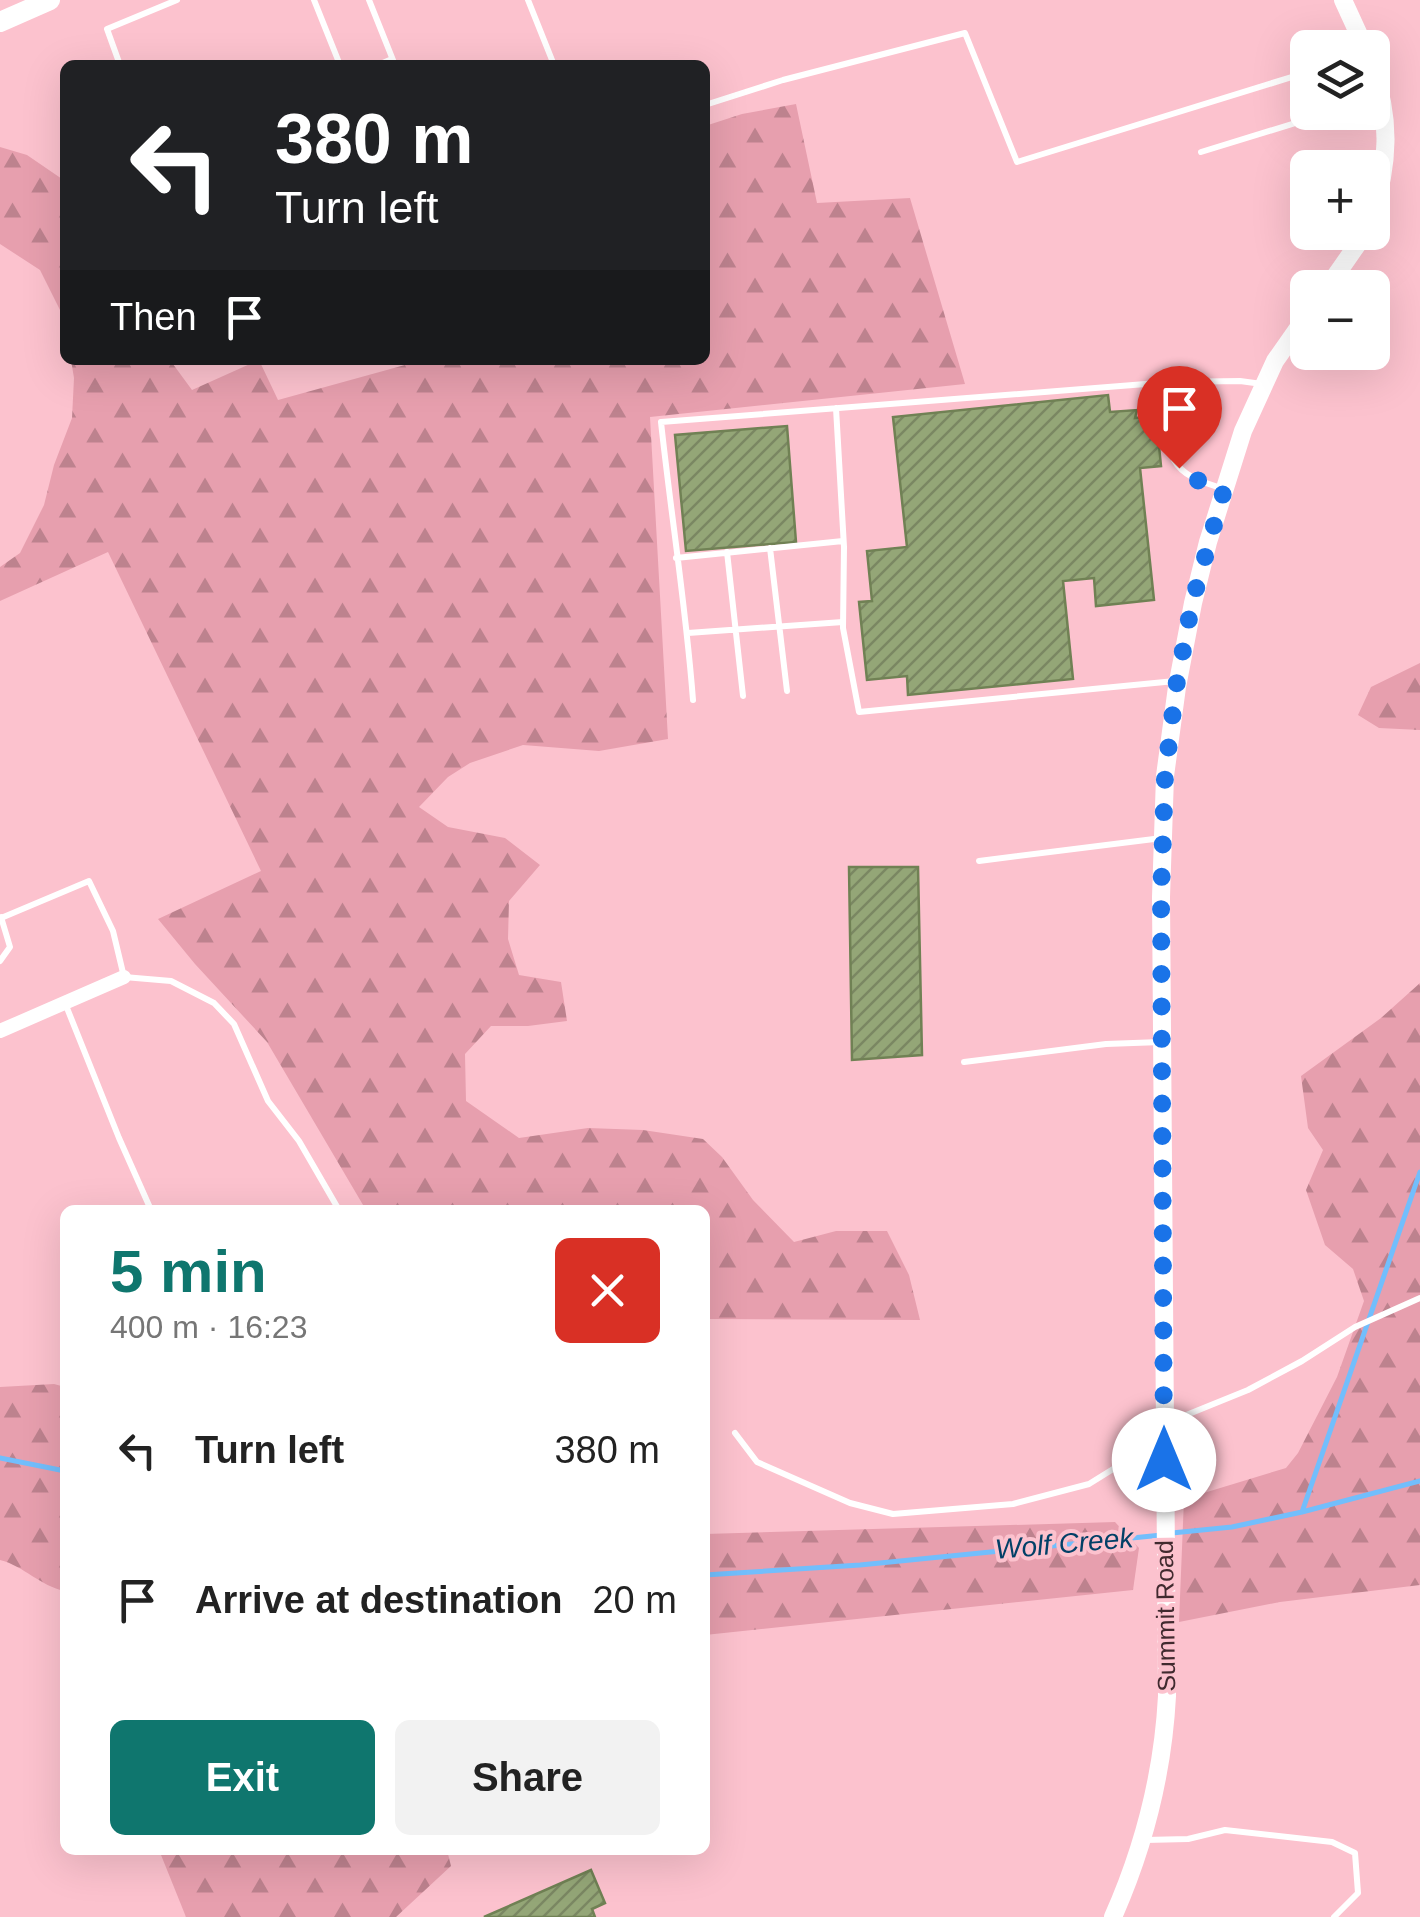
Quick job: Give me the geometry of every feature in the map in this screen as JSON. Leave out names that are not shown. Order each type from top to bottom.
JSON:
[{"type":"main road","points":[[0,22],[50,0]]},
{"type":"street","points":[[1343,0],[1357,30]]},
{"type":"street","name":"Summit Road","points":[[1113,1917],[1142,1840],[1165,1735],[1167,1696],[1161,897],[1165,776],[1192,603],[1224,490],[1242,431],[1275,361],[1290,340]]},
{"type":"street","points":[[0,1031],[124,977]]},
{"type":"lane","points":[[118,60],[107,29],[177,0]]},
{"type":"lane","points":[[314,0],[338,60]]},
{"type":"lane","points":[[368,0],[393,60]]},
{"type":"lane","points":[[528,0],[552,60]]},
{"type":"lane","points":[[710,103],[783,80],[965,33],[1018,162],[1290,78]]},
{"type":"lane","points":[[1202,152],[1290,125]]},
{"type":"lane","points":[[693,700],[661,422],[1184,382],[1264,384]]},
{"type":"lane","points":[[1184,382],[1174,460],[1199,481],[1224,490]]},
{"type":"lane","points":[[836,408],[844,622],[858,712],[1178,681]]},
{"type":"lane","points":[[676,558],[843,541]]},
{"type":"lane","points":[[770,548],[787,691]]},
{"type":"lane","points":[[727,552],[743,696]]},
{"type":"lane","points":[[688,633],[844,622]]},
{"type":"lane","points":[[979,861],[1163,838]]},
{"type":"lane","points":[[0,961],[10,946],[0,917],[89,881],[113,932],[124,977],[171,981],[214,1003],[234,1024],[268,1101],[299,1141],[336,1205]]},
{"type":"lane","points":[[65,1002],[149,1205]]},
{"type":"lane","points":[[964,1062],[1106,1044],[1162,1042]]},
{"type":"lane","points":[[735,1433],[758,1462],[769,1468],[850,1503],[893,1514],[1013,1504],[1089,1484],[1164,1431],[1302,1361],[1355,1327],[1420,1298]]},
{"type":"lane","points":[[1142,1840],[1188,1839],[1225,1830],[1332,1842],[1355,1853],[1358,1893],[1334,1917]]},
{"type":"green space","points":[[796,104],[817,203],[910,198],[965,384],[650,417],[668,739],[599,751],[523,745],[470,763],[448,777],[419,807],[448,827],[505,838],[540,865],[509,901],[508,939],[519,975],[561,982],[567,1021],[491,1026],[465,1054],[466,1101],[519,1138],[588,1128],[643,1130],[703,1139],[794,1242],[836,1231],[887,1231],[909,1275],[920,1320],[710,1319],[710,1205],[363,1205],[267,1042],[158,919],[261,871],[108,552],[0,601],[0,567],[20,553],[44,505],[72,418],[72,365],[174,365],[192,390],[248,365],[261,365],[278,400],[405,365],[710,365],[710,124]]},
{"type":"green space","points":[[0,147],[27,155],[60,178],[60,310],[40,270],[0,244]]},
{"type":"green space","points":[[1420,663],[1420,730],[1379,728],[1358,715],[1371,687]]},
{"type":"green space","points":[[1420,983],[1420,1585],[1280,1602],[1179,1622],[1184,1499],[1286,1468],[1298,1453],[1337,1377],[1364,1301],[1353,1269],[1325,1245],[1306,1190],[1323,1150],[1308,1128],[1301,1076],[1381,1018]]},
{"type":"green space","points":[[60,1386],[60,1589],[0,1560],[0,1387]]},
{"type":"green space","points":[[1115,1522],[1139,1548],[1133,1590],[710,1634],[710,1534]]},
{"type":"green space","points":[[161,1855],[448,1855],[451,1866],[396,1917],[186,1917]]},
{"type":"building","points":[[1108,395],[1110,412],[1137,410],[1135,418],[1156,416],[1161,466],[1140,468],[1154,600],[1096,606],[1094,578],[1063,581],[1073,679],[908,695],[907,676],[867,680],[859,602],[872,601],[867,551],[907,547],[893,417]]},
{"type":"building","points":[[787,426],[796,542],[686,551],[675,435]]},
{"type":"building","points":[[849,867],[918,867],[922,1055],[852,1060]]},
{"type":"building","points":[[591,1870],[605,1903],[592,1909],[595,1917],[484,1917]]},
{"type":"waterway","name":"Wolf Creek","points":[[1172,1533],[1232,1527],[1302,1512],[1420,1172]]},
{"type":"waterway","name":"Wolf Creek","points":[[0,1458],[60,1470]]},
{"type":"waterway","points":[[1302,1512],[1420,1481]]},
{"type":"waterway","name":"Wolf Creek","points":[[710,1575],[860,1565],[1162,1535]]},
{"type":"route","points":[[1164,1460],[1161,897],[1165,776],[1192,603],[1224,490],[1179,468]]}]
